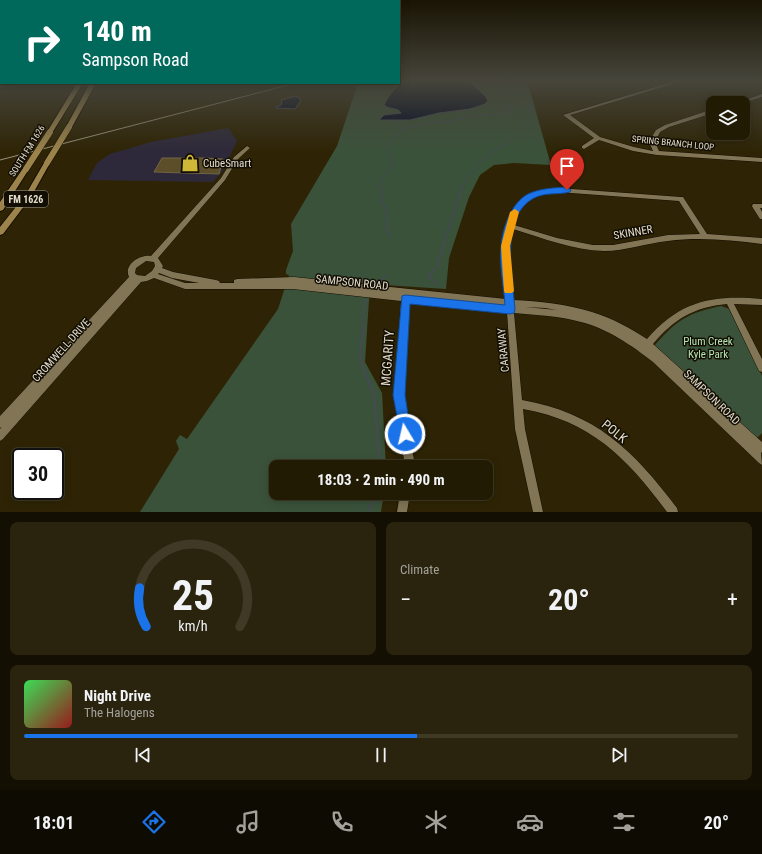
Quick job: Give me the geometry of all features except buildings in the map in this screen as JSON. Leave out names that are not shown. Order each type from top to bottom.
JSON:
[{"type":"main road","name":"SOUTH FM 1626","points":[[0,208],[67,104]]},
{"type":"main road","name":"FM 1626","points":[[0,232],[29,195],[81,104]]},
{"type":"street","name":"SPRING BRANCH LOOP","points":[[604,104],[566,115],[598,138],[633,149],[762,160]]},
{"type":"street","points":[[657,152],[652,142],[658,131],[667,126],[706,113]]},
{"type":"street","points":[[584,147],[598,138]]},
{"type":"street","points":[[154,258],[223,179],[236,158],[247,148]]},
{"type":"street","name":"CARAWAY","points":[[538,512],[520,429],[505,246],[513,214],[523,202],[532,196],[544,192],[567,190],[681,199],[705,237]]},
{"type":"street","points":[[762,206],[755,206],[762,217]]},
{"type":"street","name":"SKINNER","points":[[510,226],[562,242],[586,247],[606,248],[668,238],[705,237],[762,241]]},
{"type":"street","points":[[146,258],[154,258],[159,262],[156,272],[146,279],[136,278],[131,274],[132,268],[137,262],[146,258]]},
{"type":"street","name":"SAMPSON ROAD","points":[[156,272],[185,286],[293,286],[405,295],[510,306],[583,319],[646,346],[656,359],[759,446],[762,460]]},
{"type":"street","name":"CROMWELL DRIVE","points":[[0,423],[136,278]]},
{"type":"street","name":"CROMWELL DRIVE","points":[[0,436],[136,278]]},
{"type":"street","name":"MCGARITY","points":[[405,295],[399,395],[410,460]]},
{"type":"street","points":[[646,346],[669,322],[686,310],[709,302],[738,300],[762,302]]},
{"type":"street","points":[[729,301],[762,368]]},
{"type":"street","name":"POLK","points":[[518,404],[535,406],[562,414],[591,428],[628,459],[674,512]]},
{"type":"street","points":[[402,512],[404,500]]},
{"type":"shaded area","points":[[228,128],[237,141],[222,172],[213,182],[88,180],[97,163],[110,154],[151,142]]},
{"type":"green space","points":[[351,104],[534,104],[551,165],[514,163],[494,165],[480,175],[469,197],[449,258],[446,289],[370,284],[365,362],[382,393],[386,460],[269,460],[269,500],[383,500],[381,512],[140,512],[179,449],[176,441],[180,435],[187,439],[278,309],[289,275],[286,274],[286,270],[293,251],[291,224],[337,146]]},
{"type":"green space","name":"Plum Creek Kyle Park","points":[[721,306],[729,309],[762,376],[762,433],[758,437],[754,437],[655,348],[655,345],[670,329],[684,319],[691,315]]},
{"type":"water","points":[[298,104],[295,109],[276,108],[281,105]]},
{"type":"water","points":[[485,104],[470,109],[439,113],[410,120],[379,120],[384,115],[401,113],[398,110],[388,108],[384,105]]},
{"type":"waterway","points":[[402,129],[434,122],[448,122],[467,117],[498,114],[509,110],[509,104]]},
{"type":"waterway","points":[[462,188],[463,184],[476,166],[511,139],[524,126],[528,119],[529,111],[527,104]]},
{"type":"waterway","points":[[398,121],[398,124],[402,129]]},
{"type":"waterway","points":[[380,188],[379,185],[386,173],[390,170],[391,157],[387,145],[395,139],[402,129]]},
{"type":"waterway","points":[[380,187],[382,192],[381,199],[387,212],[387,230],[390,238]]},
{"type":"waterway","points":[[437,284],[428,276],[436,268],[462,187]]},
{"type":"waterway","points":[[378,285],[386,276]]},
{"type":"waterway","points":[[364,328],[362,322],[366,299]]},
{"type":"waterway","points":[[363,327],[360,354],[362,365],[374,395],[379,460]]},
{"type":"waterway","points":[[368,512],[374,500]]},
{"type":"railway","points":[[0,160],[216,104]]},
{"type":"slow traffic","points":[[509,291],[505,246],[513,214],[515,212]]},
{"type":"place","name":"CubeSmart","points":[[190,163]]},
{"type":"route","points":[[405,434],[399,395],[405,299],[510,310],[505,246],[513,214],[523,202],[532,196],[544,192],[567,190]]}]
